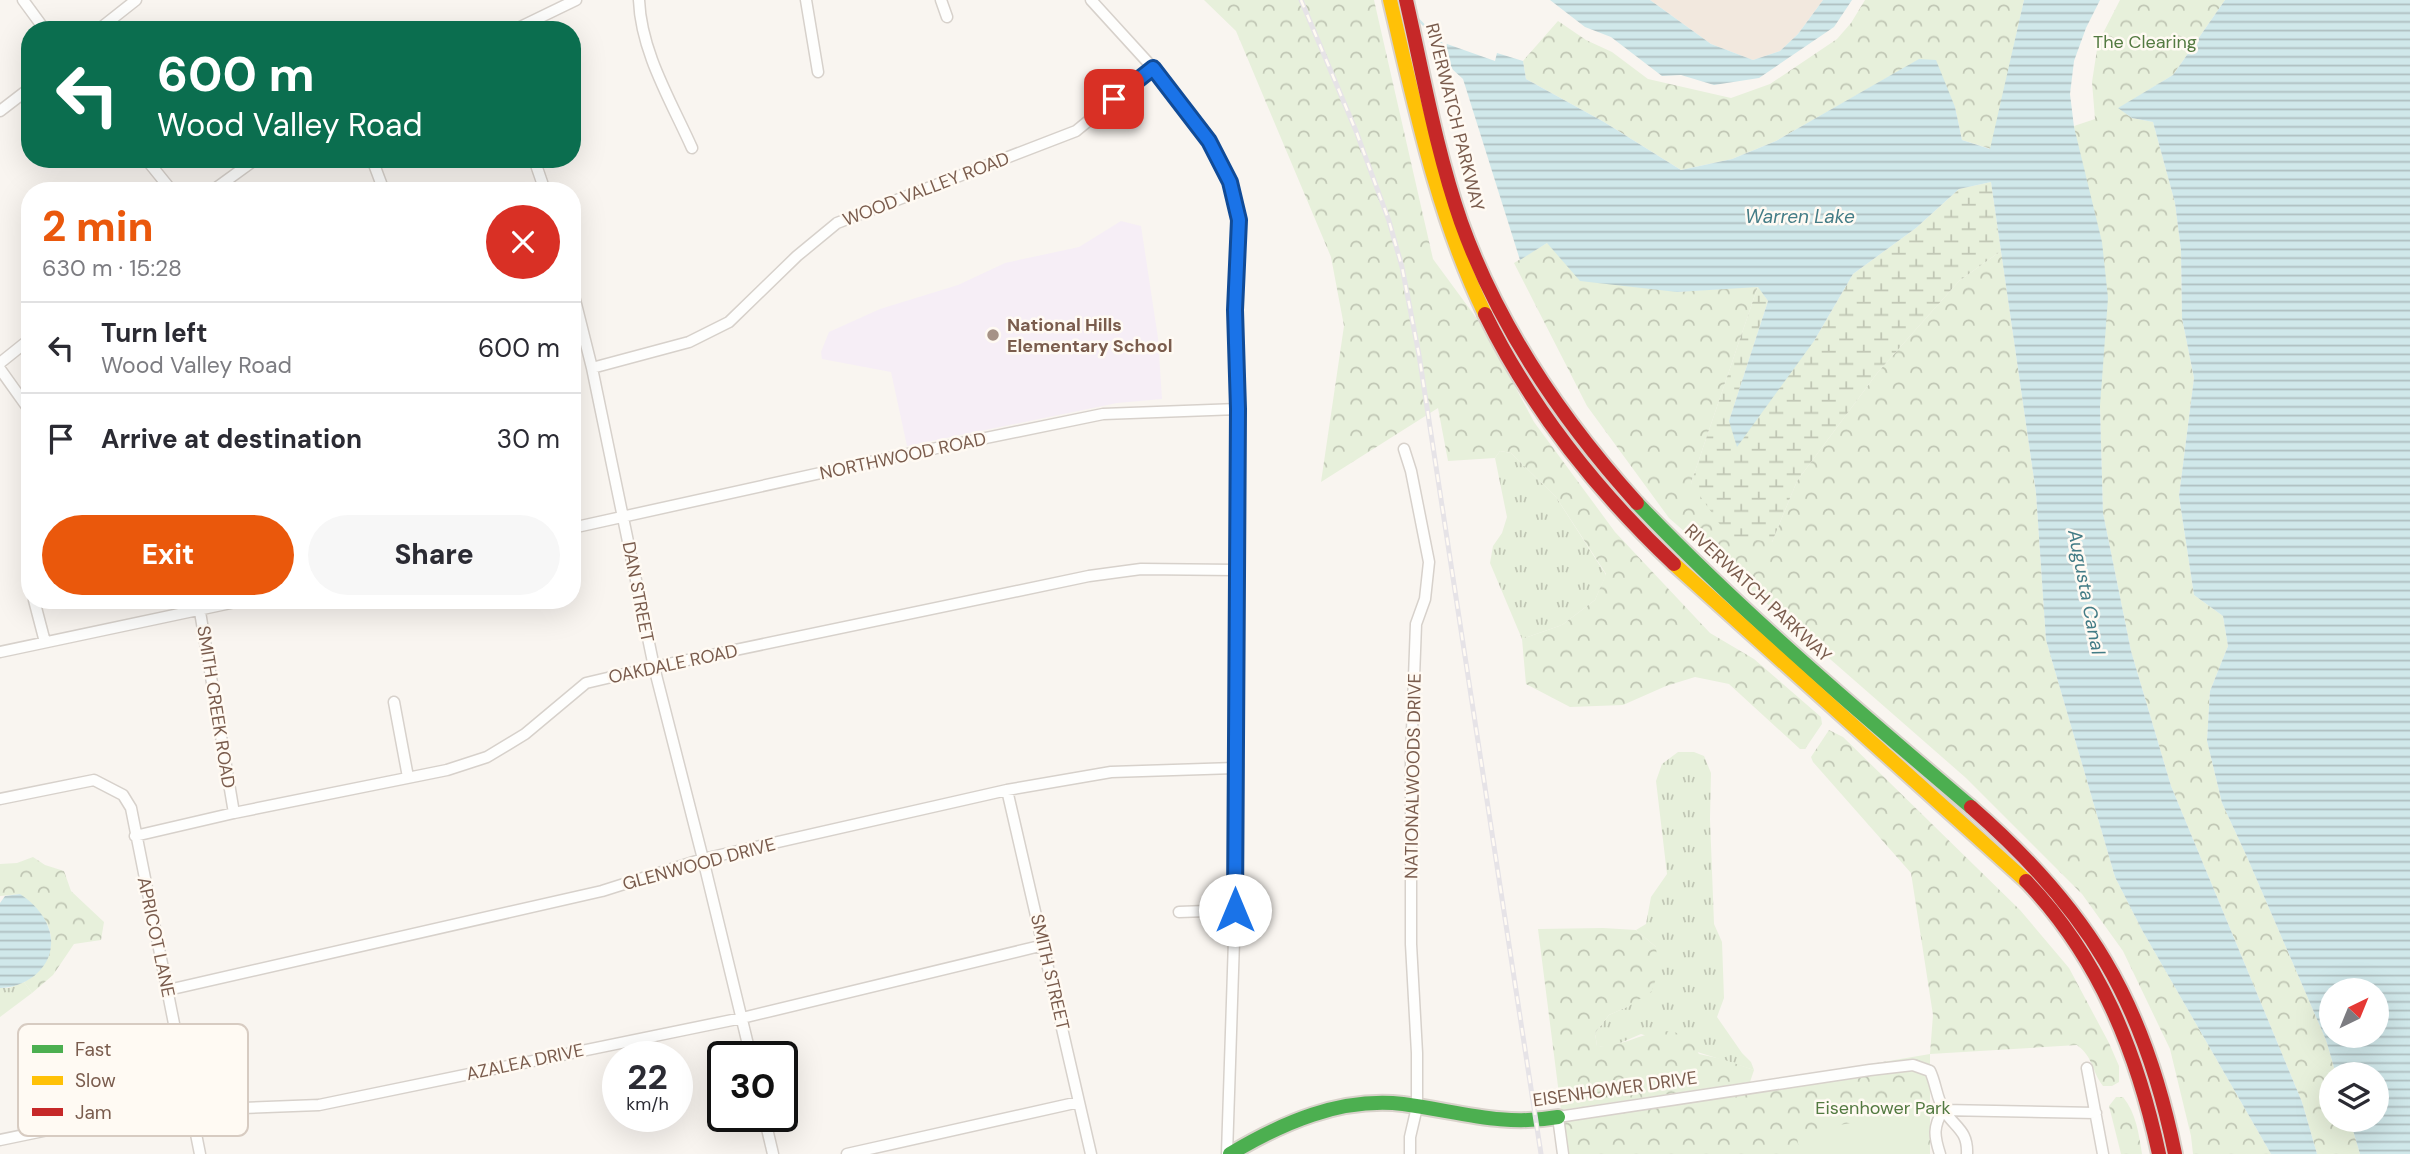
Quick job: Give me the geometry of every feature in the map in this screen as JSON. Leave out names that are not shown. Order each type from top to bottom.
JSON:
[{"type":"main road","name":"RIVERWATCH PARKWAY","points":[[1391,0],[1434,185],[1474,290],[1497,336],[1567,448],[1676,566],[2034,890],[2075,943],[2124,1027],[2141,1077],[2160,1154]]},
{"type":"main road","name":"RIVERWATCH PARKWAY","points":[[1406,0],[1432,119],[1470,247],[1499,311],[1548,392],[1617,483],[1671,540],[1843,698],[2027,859],[2070,910],[2097,946],[2143,1034],[2162,1091],[2175,1154]]},
{"type":"main road","name":"EISENHOWER DRIVE","points":[[1228,1154],[1255,1138],[1302,1117],[1385,1103],[1496,1121],[1536,1121],[1558,1117]]},
{"type":"street","points":[[23,0],[38,21]]},
{"type":"street","points":[[109,21],[136,0]]},
{"type":"street","points":[[533,21],[576,0]]},
{"type":"street","points":[[639,0],[640,20],[647,47],[692,148]]},
{"type":"street","points":[[801,0],[807,0],[818,72]]},
{"type":"street","points":[[941,0],[947,17]]},
{"type":"street","points":[[1091,0],[1153,68],[1209,141],[1230,182],[1239,220],[1235,310],[1238,409],[1235,910],[1228,1154]]},
{"type":"street","name":"WOOD VALLEY ROAD","points":[[592,368],[689,342],[729,322],[797,256],[837,223],[1076,131],[1153,68]]},
{"type":"street","points":[[0,111],[21,95]]},
{"type":"street","points":[[153,168],[165,182]]},
{"type":"street","points":[[224,182],[244,168]]},
{"type":"street","name":"DAN STREET","points":[[581,324],[653,667],[704,859],[747,1041]]},
{"type":"street","points":[[0,363],[21,346]]},
{"type":"street","points":[[0,369],[21,398]]},
{"type":"street","name":"NORTHWOOD ROAD","points":[[581,526],[893,457],[1103,414],[1238,409]]},
{"type":"street","name":"NATIONALWOODS DRIVE","points":[[1404,449],[1429,562],[1425,599],[1416,624],[1411,758],[1410,944],[1417,1053],[1417,1107],[1410,1137],[1410,1154]]},
{"type":"street","name":"OAKDALE ROAD","points":[[135,836],[447,769],[487,757],[525,734],[586,683],[1089,576],[1141,569],[1236,570]]},
{"type":"street","points":[[36,609],[45,642]]},
{"type":"street","points":[[0,652],[183,609]]},
{"type":"street","name":"SMITH CREEK ROAD","points":[[201,609],[234,813]]},
{"type":"street","points":[[394,702],[408,777]]},
{"type":"street","name":"GLENWOOD DRIVE","points":[[168,990],[602,891],[704,859],[1007,790],[1111,772],[1235,768]]},
{"type":"street","name":"APRICOT LANE","points":[[0,799],[94,780],[123,794],[131,808],[174,1024]]},
{"type":"street","name":"SMITH STREET","points":[[1007,790],[1091,1154]]},
{"type":"street","points":[[1179,912],[1235,910]]},
{"type":"street","name":"AZALEA DRIVE","points":[[248,1108],[319,1105],[742,1017],[1044,945]]},
{"type":"street","name":"EISENHOWER DRIVE","points":[[1558,1117],[1913,1065],[1930,1071],[1943,1110]]},
{"type":"street","points":[[2087,1068],[2102,1154]]},
{"type":"street","points":[[847,1154],[1079,1102]]},
{"type":"street","points":[[1943,1110],[2096,1113]]},
{"type":"street","points":[[1940,1154],[1935,1123],[1943,1110]]},
{"type":"street","points":[[1943,1110],[1955,1122],[1967,1141],[1967,1154]]},
{"type":"street","points":[[1558,1117],[1563,1154]]},
{"type":"street","points":[[768,1132],[773,1154]]},
{"type":"street","name":"AZALEA DRIVE","points":[[0,1140],[18,1136]]},
{"type":"street","name":"APRICOT LANE","points":[[196,1136],[200,1154]]},
{"type":"shaded area","points":[[1650,0],[1823,0],[1798,34],[1780,51],[1753,60],[1711,44]]},
{"type":"shaded area","name":"National Hills Elementary School","points":[[1121,221],[1141,226],[1158,338],[1162,399],[1117,403],[907,446],[891,372],[822,359],[821,352],[829,332],[880,309],[958,285],[1005,263],[1079,247]]},
{"type":"green space","points":[[1204,0],[1374,0],[1433,259],[1483,327],[1534,422],[1615,532],[1710,633],[1754,659],[1821,717],[1822,724],[1805,749],[1800,749],[1729,684],[1695,677],[1666,686],[1623,705],[1570,707],[1526,684],[1522,639],[1562,625],[1595,600],[1606,574],[1556,497],[1511,453],[1500,451],[1495,458],[1448,461],[1438,408],[1321,482],[1344,326],[1331,257],[1236,31]]},
{"type":"green space","points":[[1865,0],[2024,0],[1991,149],[1962,140],[1955,107],[1920,59],[1776,141],[1732,159],[1681,170],[1604,122],[1526,79],[1523,61],[1558,21],[1586,40],[1612,52],[1648,79],[1731,98],[1770,84],[1837,39]]},
{"type":"green space","name":"The Clearing","points":[[2120,0],[2225,0],[2173,75],[2119,108],[2132,118],[2153,122],[2175,203],[2181,250],[2182,318],[2194,378],[2179,496],[2194,595],[2223,616],[2228,646],[2210,691],[2207,741],[2222,803],[2319,1024],[2319,1048],[2328,1048],[2332,1062],[2319,1062],[2319,1132],[2354,1132],[2360,1154],[2317,1154],[2302,1102],[2171,786],[2131,651],[2103,513],[2100,406],[2074,126],[2095,119],[2092,82],[2098,43]]},
{"type":"green space","points":[[1991,182],[2001,251],[1959,281],[1878,372],[1797,481],[1772,542],[1728,536],[1691,483],[1758,286],[1768,301],[1729,421],[1814,341],[1853,274],[1916,228],[1959,189]]},
{"type":"green space","points":[[1547,243],[1677,292],[1758,286],[1691,483],[1772,542],[1797,481],[1878,372],[1959,281],[2001,251],[2036,493],[2046,640],[2115,877],[2142,930],[2271,1154],[2193,1154],[2170,1049],[2123,951],[2082,894],[1966,778],[1669,518],[1587,406],[1514,263]]},
{"type":"green space","points":[[1500,451],[1511,453],[1556,497],[1606,575],[1595,600],[1562,625],[1522,639],[1490,563],[1493,546],[1502,533],[1507,517],[1495,458]]},
{"type":"green space","points":[[1829,730],[1843,737],[2020,910],[2069,968],[2109,1043],[2119,1066],[2119,1082],[2112,1086],[2103,1086],[2090,1059],[2077,1045],[1930,1054],[1933,1015],[1911,873],[1813,762],[1811,757]]},
{"type":"green space","points":[[1678,752],[1694,752],[1704,756],[1711,773],[1714,924],[1722,942],[1724,998],[1717,1017],[1751,1062],[1754,1070],[1641,1034],[1611,1047],[1597,1046],[1595,1033],[1609,1015],[1629,1006],[1656,947],[1636,930],[1646,924],[1651,897],[1667,874],[1656,781],[1662,764]]},
{"type":"green space","points":[[33,857],[45,865],[64,871],[71,891],[104,922],[101,940],[74,944],[53,975],[32,993],[24,982],[39,970],[49,955],[49,928],[20,894],[0,896],[0,864],[17,863]]},
{"type":"green space","points":[[1538,929],[1636,930],[1656,947],[1658,972],[1652,991],[1609,1015],[1595,1033],[1597,1046],[1625,1042],[1652,1033],[1677,1033],[1688,1040],[1699,1054],[1754,1070],[1750,1082],[1561,1110]]},
{"type":"green space","points":[[24,982],[32,993],[0,1017],[0,988],[9,988]]},
{"type":"green space","name":"Eisenhower Park","points":[[1930,1054],[1930,1154],[1563,1154],[1558,1117]]},
{"type":"green space","points":[[2116,1097],[2123,1097],[2131,1110],[2142,1154],[2121,1154],[2109,1106]]},
{"type":"green space","points":[[1925,1111],[1929,1137],[1927,1154],[1800,1154],[1796,1132]]},
{"type":"water","points":[[1550,0],[1650,0],[1711,44],[1753,60],[1780,51],[1798,34],[1823,0],[1852,0],[1834,27],[1759,78],[1714,85],[1681,75],[1662,76],[1611,37],[1585,27]]},
{"type":"water","points":[[2024,0],[2100,0],[2074,61],[2070,94],[2074,127],[2102,242],[2108,298],[2100,406],[2103,513],[2131,651],[2171,786],[2302,1102],[2317,1154],[2271,1154],[2142,930],[2115,877],[2046,640],[2036,493],[1991,182],[1959,189],[1916,228],[1853,274],[1814,341],[1737,447],[1729,421],[1768,301],[1758,287],[1677,292],[1580,281],[1547,243],[1520,260],[1463,79],[1439,57],[1447,44],[1495,61],[1497,53],[1523,61],[1526,79],[1604,122],[1681,170],[1732,159],[1776,141],[1919,59],[1936,60],[1955,107],[1962,140],[1990,149]]},
{"type":"water","points":[[2225,0],[2410,0],[2410,1154],[2360,1154],[2354,1132],[2389,1132],[2389,1062],[2332,1062],[2328,1048],[2389,1048],[2389,978],[2319,978],[2319,1024],[2222,803],[2207,741],[2210,691],[2228,646],[2223,616],[2194,595],[2179,496],[2194,378],[2182,318],[2181,250],[2175,203],[2153,122],[2132,118],[2118,108],[2173,75]]},
{"type":"water","points":[[20,894],[32,903],[46,922],[51,937],[50,954],[41,970],[34,976],[18,985],[0,988],[0,903],[5,896]]},
{"type":"waterway","points":[[1416,17],[1446,48]]},
{"type":"railway","points":[[1301,0],[1356,131],[1389,221],[1402,267],[1419,355],[1541,1154]]},
{"type":"traffic: fast","points":[[1637,503],[1758,621],[1971,807]]},
{"type":"traffic: fast","points":[[1230,1154],[1291,1123],[1357,1104],[1403,1104],[1499,1119],[1537,1120],[1558,1117]]},
{"type":"traffic: slow","points":[[1390,0],[1440,199],[1453,238],[1485,314]]},
{"type":"traffic: slow","points":[[1674,564],[2026,881]]},
{"type":"traffic: jam","points":[[1406,0],[1444,167],[1476,261],[1514,336],[1558,406],[1637,503]]},
{"type":"traffic: jam","points":[[1485,314],[1524,383],[1568,448],[1619,508],[1674,564]]},
{"type":"traffic: jam","points":[[1971,807],[2048,883],[2079,921],[2105,961],[2128,1004],[2146,1050],[2162,1099],[2175,1154]]},
{"type":"traffic: jam","points":[[2026,881],[2052,910],[2074,941],[2112,1008],[2139,1079],[2159,1154]]},
{"type":"place","name":"National Hills Elementary School","points":[[993,335]]},
{"type":"route","points":[[1114,99],[1153,68],[1209,141],[1230,182],[1239,220],[1235,310],[1238,409],[1235,910]]},
{"type":"water label","name":"Warren Lake","points":[[1800,216]]},
{"type":"water label","name":"Augusta Canal","points":[[2087,592]]}]
